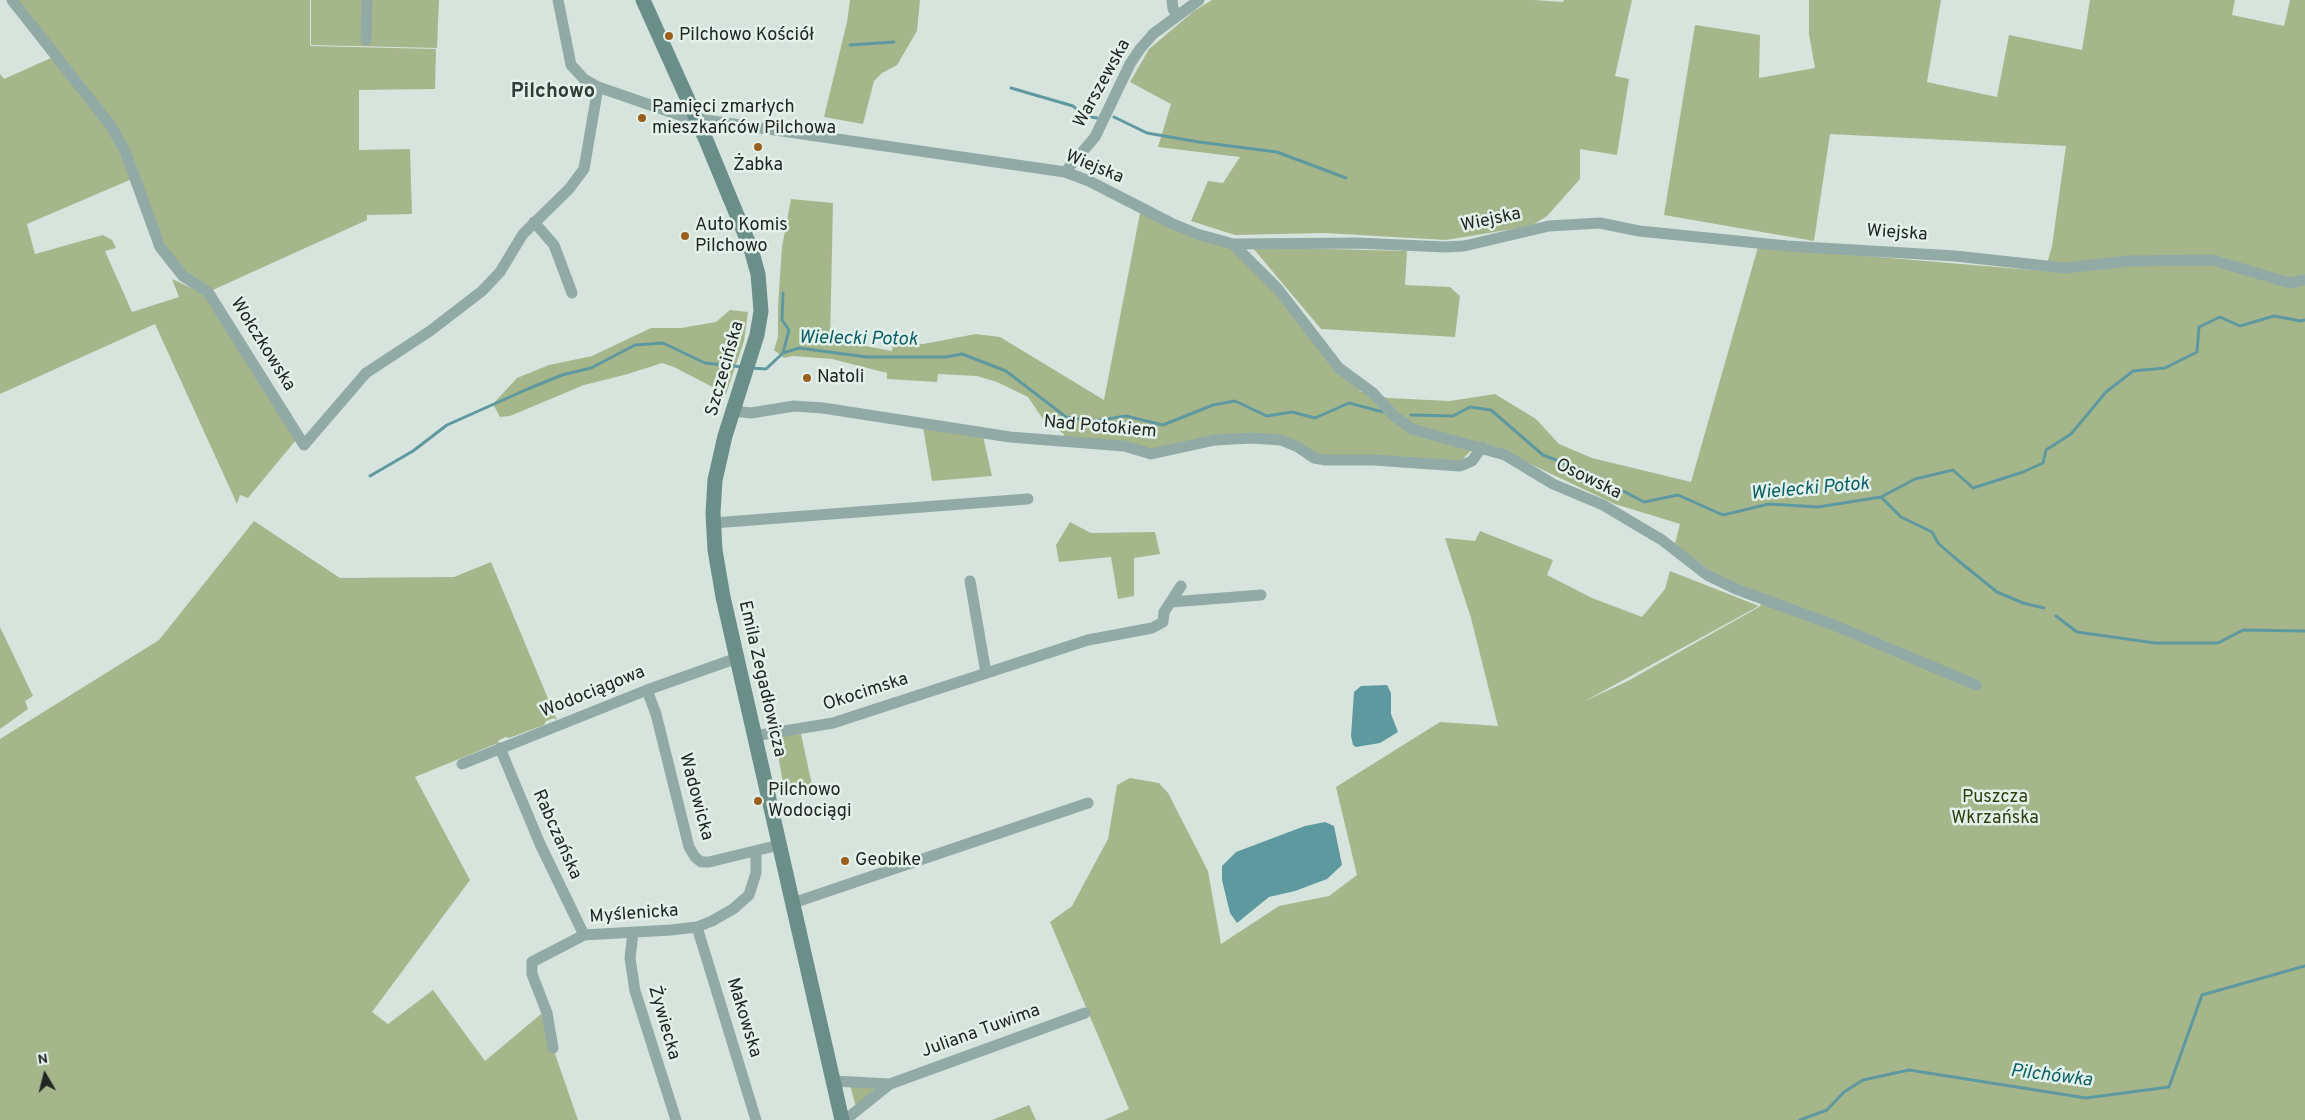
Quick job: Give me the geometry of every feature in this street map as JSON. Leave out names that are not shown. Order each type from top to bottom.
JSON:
[{"type":"main road","name":"Szczecińska","points":[[633,0],[690,117]]},
{"type":"main road","name":"Szczecińska","points":[[643,0],[707,162],[730,202],[751,249],[758,274],[760,311],[754,348],[716,474],[713,523],[715,550]]},
{"type":"main road","name":"Emila Zegadłowicza","points":[[715,550],[754,736],[843,1120]]},
{"type":"street","name":"Wołczkowska","points":[[12,0],[111,126],[125,151],[160,247],[183,276],[208,292],[304,445],[366,373],[430,330],[482,291],[500,272],[523,234],[569,189],[584,169],[594,98],[598,87]]},
{"type":"street","points":[[366,40],[367,0]]},
{"type":"street","name":"Wiejska","points":[[558,0],[571,65],[584,79],[598,87],[690,117],[1065,172],[1089,181],[1171,223],[1197,234],[1234,244],[1357,243],[1444,247],[1464,246],[1549,226],[1600,223],[1639,231],[1787,246],[1955,256],[2065,268],[2129,261],[2212,260],[2290,284],[2305,280]]},
{"type":"street","points":[[1172,0],[1173,9],[1178,15]]},
{"type":"street","name":"Warszewska","points":[[1065,172],[1095,137],[1130,64],[1140,49],[1153,34],[1199,0]]},
{"type":"street","points":[[534,222],[554,245],[572,294]]},
{"type":"street","name":"Osowska","points":[[1234,244],[1278,289],[1339,368],[1373,393],[1394,416],[1412,429],[1482,447],[1505,455],[1553,484],[1602,505],[1662,540],[1707,575],[1736,589],[1836,626],[1976,685]]},
{"type":"street","name":"Nad Potokiem","points":[[734,411],[751,413],[794,406],[823,408],[1010,437],[1124,446],[1151,454],[1215,440],[1252,438],[1280,440],[1298,447],[1314,458],[1326,460],[1374,460],[1460,466],[1472,461],[1482,447]]},
{"type":"street","points":[[713,523],[1028,499]]},
{"type":"street","points":[[970,581],[986,672]]},
{"type":"street","name":"Okocimska","points":[[754,736],[833,723],[1091,639],[1152,628],[1163,622],[1164,612],[1181,586]]},
{"type":"street","points":[[1171,602],[1261,595]]},
{"type":"street","name":"Wodociągowa","points":[[462,764],[722,661],[737,658]]},
{"type":"street","name":"Wadowicka","points":[[647,690],[656,714],[692,854],[704,862],[779,845]]},
{"type":"street","name":"Rabczańska","points":[[500,748],[540,844],[584,935]]},
{"type":"street","points":[[793,903],[1088,803]]},
{"type":"street","name":"Myślenicka","points":[[553,1048],[548,1013],[530,965],[535,960],[584,935],[633,933],[697,926],[726,913],[749,895],[756,873],[756,851]]},
{"type":"street","name":"Makowska","points":[[697,926],[756,1120]]},
{"type":"street","name":"Żywiecka","points":[[633,933],[630,958],[634,991],[669,1104],[676,1120]]},
{"type":"street","name":"Juliana Tuwima","points":[[843,1120],[890,1084],[1085,1013]]},
{"type":"street","name":"Juliana Tuwima","points":[[833,1081],[890,1084]]},
{"type":"green space","points":[[18,0],[310,0],[310,46],[436,49],[435,89],[359,90],[359,150],[410,149],[412,214],[367,215],[367,220],[204,294],[296,440],[248,498],[240,495],[237,504],[155,324],[0,394],[0,74],[4,79],[53,57],[112,136],[132,179],[27,224],[35,254],[103,235],[112,240],[116,248],[105,251],[132,312],[179,297],[172,279],[202,293],[175,262],[161,237],[130,150]]},
{"type":"green space","points":[[311,0],[439,0],[437,48],[311,45]]},
{"type":"green space","points":[[850,0],[920,0],[917,31],[897,65],[882,73],[874,81],[863,124],[824,117],[847,22]]},
{"type":"green space","points":[[1212,0],[1534,0],[1563,2],[1564,0],[1632,0],[1615,76],[1629,79],[1617,155],[1580,149],[1580,179],[1547,216],[1531,226],[1446,240],[1324,233],[1235,235],[1191,221],[1208,181],[1223,183],[1240,157],[1158,147],[1171,104],[1130,82],[1149,49],[1194,11]]},
{"type":"green space","name":"Puszcza Wkrzańska","points":[[1809,0],[1941,0],[1927,82],[1997,97],[2009,35],[2082,50],[2090,0],[2235,0],[2232,15],[2284,26],[2290,0],[2305,0],[2305,1120],[1104,1120],[1129,1109],[1050,922],[1072,906],[1108,839],[1117,785],[1130,778],[1159,783],[1168,793],[1208,871],[1221,944],[1279,906],[1329,896],[1357,875],[1336,787],[1440,722],[1498,726],[1471,618],[1445,538],[1475,541],[1480,531],[1553,560],[1547,575],[1592,598],[1642,617],[1665,589],[1670,571],[1759,606],[1585,701],[1626,682],[1759,607],[1767,597],[1715,574],[1675,544],[1680,524],[1615,504],[1505,452],[1478,443],[1459,463],[1322,456],[1278,436],[1159,450],[1064,439],[1064,434],[1043,419],[1028,397],[997,382],[977,376],[938,374],[937,382],[887,379],[887,373],[832,359],[793,356],[784,358],[774,350],[778,337],[782,247],[791,199],[833,203],[830,343],[860,345],[892,351],[893,342],[923,344],[976,334],[1000,337],[1104,400],[1141,208],[1233,244],[1313,334],[1363,386],[1359,391],[1388,398],[1450,401],[1495,394],[1536,419],[1559,444],[1592,458],[1691,482],[1758,247],[2045,271],[2052,246],[2066,146],[1830,134],[1814,241],[1664,215],[1695,25],[1760,35],[1759,78],[1815,68],[1809,34]]},
{"type":"green space","points":[[1252,247],[1407,251],[1405,285],[1450,287],[1460,296],[1455,337],[1321,329]]},
{"type":"green space","points":[[730,310],[748,312],[744,341],[726,394],[674,367],[662,363],[584,385],[510,416],[500,417],[493,404],[517,378],[549,365],[592,356],[651,328],[681,328],[716,322]]},
{"type":"green space","points":[[923,427],[983,436],[992,476],[932,481]]},
{"type":"green space","points":[[254,521],[340,578],[454,577],[491,562],[557,720],[554,718],[546,721],[544,725],[509,738],[506,737],[499,740],[498,743],[415,777],[470,880],[372,1012],[388,1024],[433,990],[485,1061],[541,1014],[551,1030],[553,1048],[578,1120],[0,1120],[0,739],[159,640]]},
{"type":"green space","points":[[1070,522],[1091,533],[1155,532],[1160,554],[1134,558],[1134,596],[1118,599],[1111,557],[1059,562],[1056,545]]},
{"type":"green space","points":[[0,627],[33,696],[25,701],[28,709],[0,729]]},
{"type":"green space","points":[[801,734],[812,785],[785,795],[775,737]]},
{"type":"green space","points":[[850,1085],[877,1087],[856,1107]]},
{"type":"green space","points":[[1029,1105],[1036,1120],[992,1120]]},
{"type":"water","points":[[1387,685],[1391,693],[1391,714],[1398,732],[1380,743],[1356,747],[1353,745],[1351,736],[1354,692],[1361,686]]},
{"type":"water","points":[[1325,822],[1334,826],[1342,865],[1327,879],[1295,891],[1269,897],[1237,923],[1230,913],[1222,880],[1222,866],[1236,852],[1305,826]]},
{"type":"waterway","points":[[850,45],[894,42]]},
{"type":"waterway","points":[[1011,88],[1073,106],[1084,116],[1097,118]]},
{"type":"waterway","points":[[1114,117],[1147,133],[1277,152],[1346,178]]},
{"type":"waterway","points":[[783,293],[782,320],[789,330],[783,353]]},
{"type":"waterway","name":"Wielecki Potok","points":[[1411,415],[1453,416],[1470,407],[1491,410],[1543,455],[1589,473],[1644,502],[1678,495],[1723,515],[1769,504],[1818,507],[1881,497],[1915,479],[1953,470],[1973,488],[2023,472],[2043,463],[2046,450],[2071,434],[2106,392],[2133,371],[2165,368],[2197,352],[2199,327],[2220,317],[2240,326],[2274,316],[2301,321],[2305,320]]},
{"type":"waterway","name":"Wielecki Potok","points":[[370,476],[413,451],[447,425],[562,375],[591,368],[635,345],[663,343],[705,363],[743,367]]},
{"type":"waterway","name":"Wielecki Potok","points":[[751,368],[766,369],[783,353],[799,348],[867,357],[946,357],[962,354],[1006,371],[1066,417],[1094,421],[1126,416],[1163,425],[1213,405],[1235,401],[1267,416],[1292,412],[1315,418],[1349,403],[1383,412]]},
{"type":"waterway","points":[[1881,497],[1901,517],[1932,532],[1938,543],[1997,592],[2023,603],[2044,608]]},
{"type":"waterway","points":[[2056,616],[2077,632],[2155,643],[2218,643],[2243,630],[2305,631]]},
{"type":"waterway","name":"Pilchówka","points":[[1800,1120],[1827,1110],[1844,1092],[1863,1080],[1909,1070],[2086,1098],[2169,1087],[2202,995],[2305,966]]},
{"type":"place","name":"Pilchowo Kościół","points":[[669,36]]},
{"type":"place","name":"Pamięci zmarłych mieszkańców Pilchowa","points":[[642,118]]},
{"type":"place","name":"Żabka","points":[[758,147]]},
{"type":"place","name":"Auto Komis Pilchowo","points":[[685,236]]},
{"type":"place","name":"Natoli","points":[[807,378]]},
{"type":"place","name":"Pilchowo Wodociągi","points":[[758,801]]},
{"type":"place","name":"Geobike","points":[[845,861]]},
{"type":"district","name":"Pilchowo","points":[[553,93]]}]
